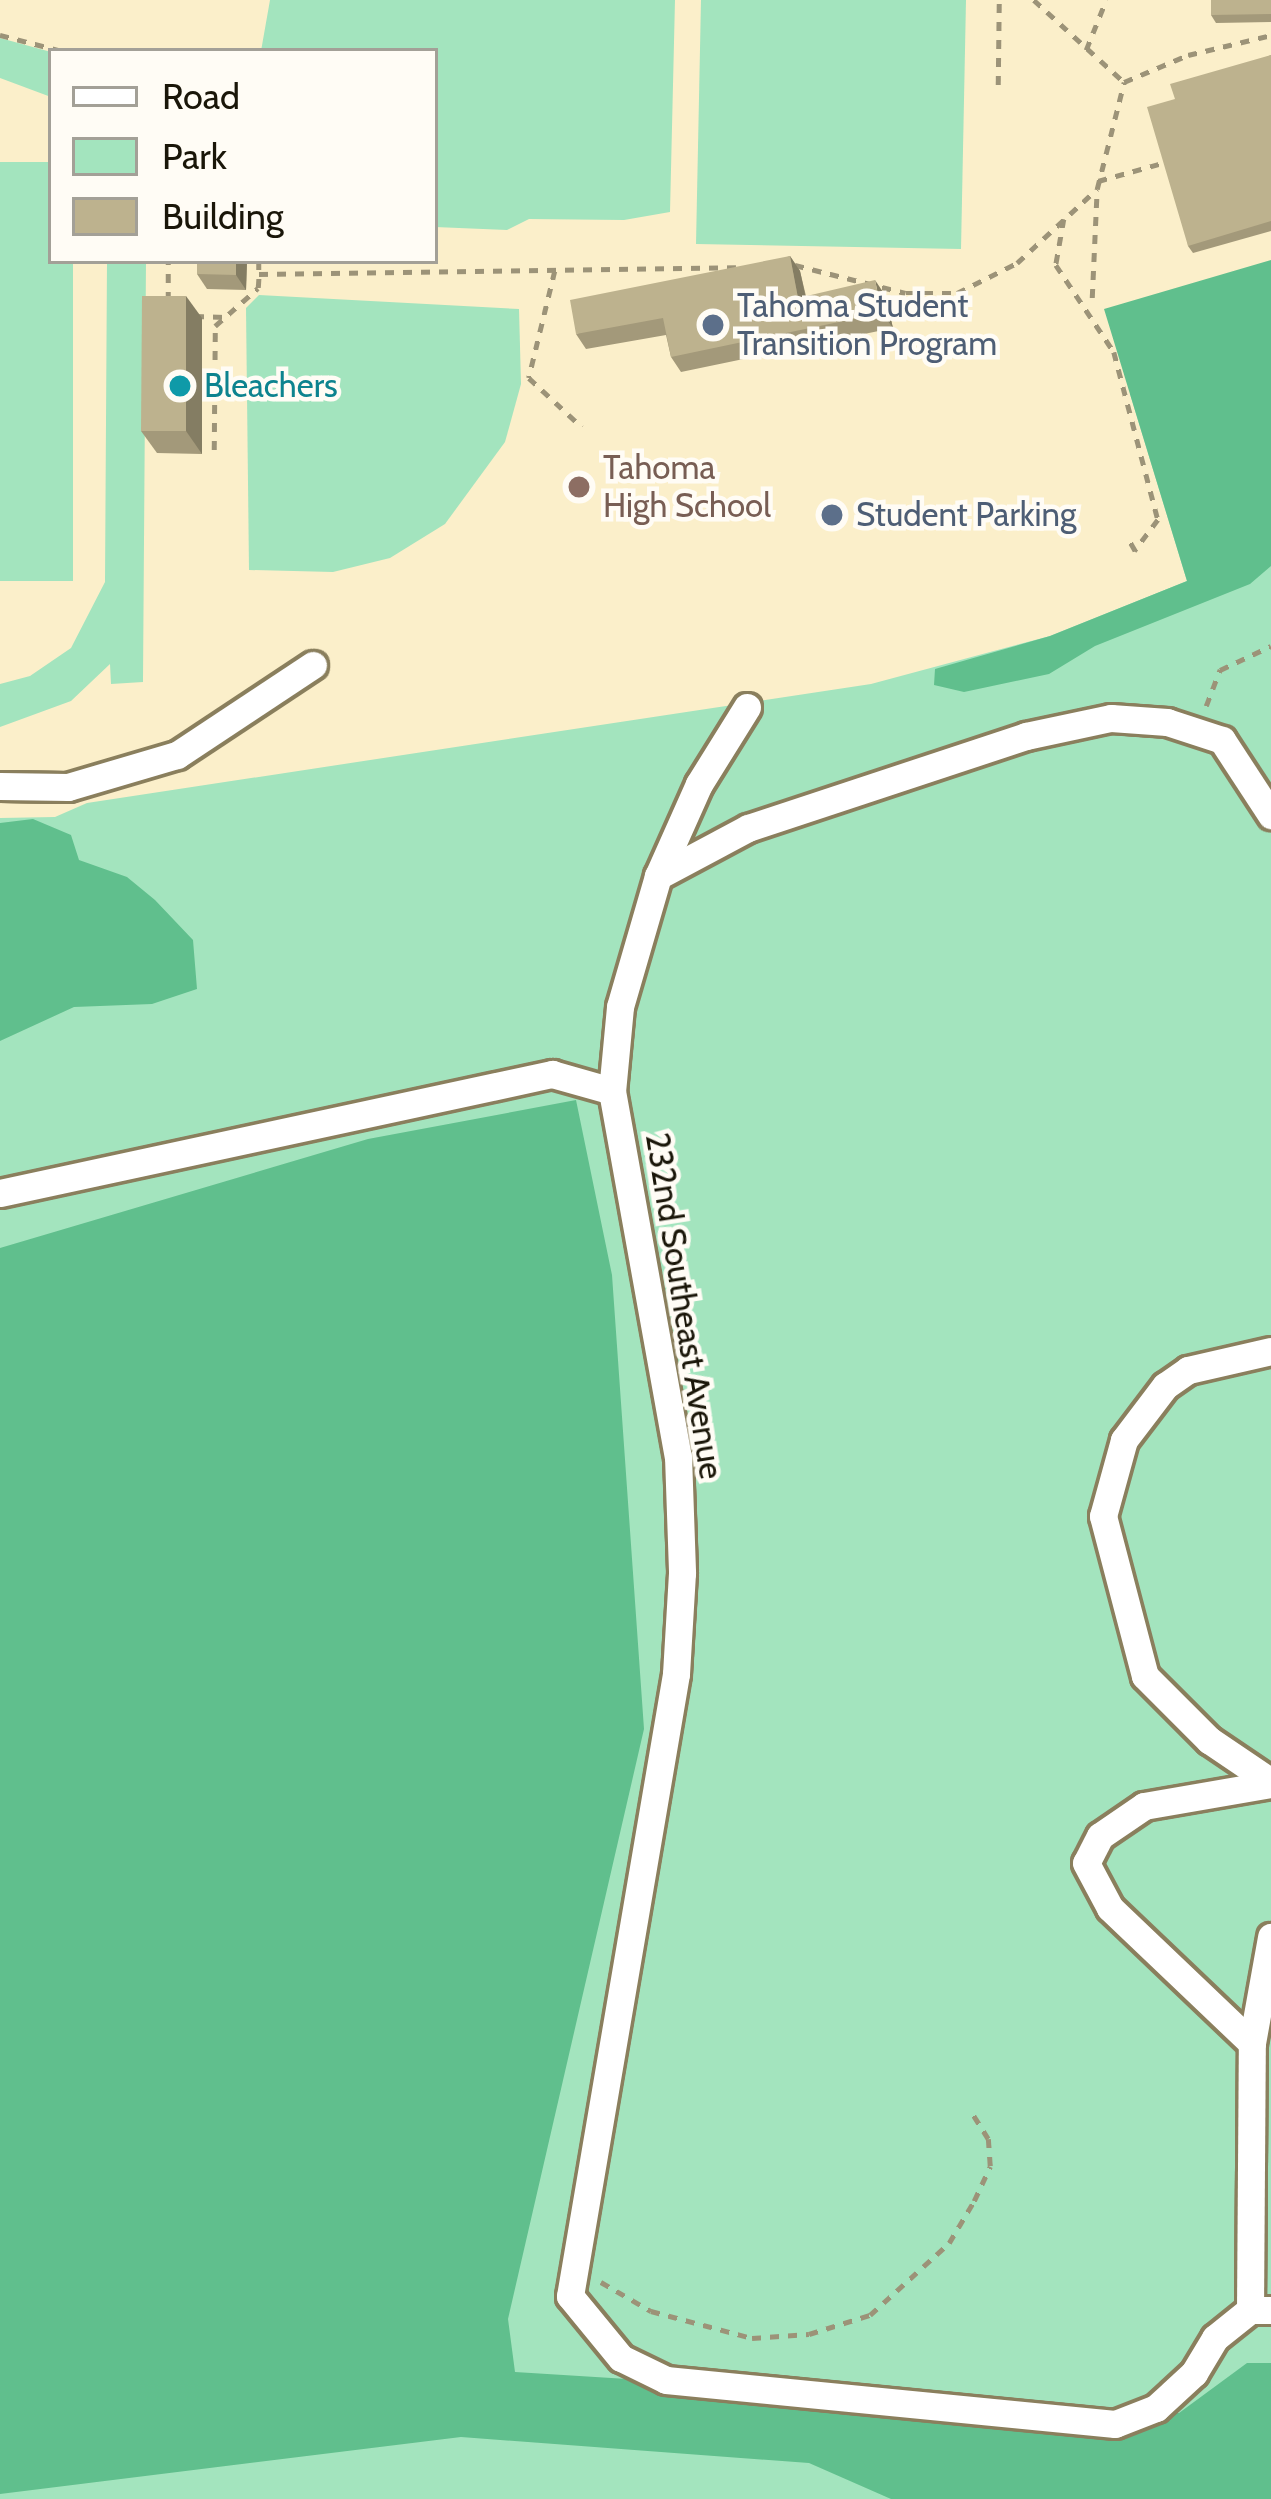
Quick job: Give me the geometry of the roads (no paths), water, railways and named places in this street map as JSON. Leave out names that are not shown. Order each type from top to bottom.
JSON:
[{"type":"street","points":[[0,786],[68,787],[177,755],[313,665]]},
{"type":"street","name":"232nd Southeast Avenue","points":[[747,707],[699,784],[658,876],[620,1007],[612,1090],[678,1456],[682,1573],[676,1674],[570,2296],[621,2358],[666,2380],[1115,2424],[1156,2408],[1194,2373],[1215,2338],[1261,2310]]},
{"type":"street","points":[[658,876],[748,828],[1026,736],[1111,718],[1201,729],[1222,740],[1271,815]]},
{"type":"street","points":[[0,1192],[552,1074],[612,1090]]},
{"type":"street","points":[[1271,1352],[1188,1370],[1165,1386],[1124,1440],[1103,1516],[1145,1676],[1209,1740],[1271,1783]]},
{"type":"street","points":[[1252,2043],[1110,1909],[1086,1863],[1100,1836],[1144,1806],[1271,1783]]},
{"type":"street","points":[[1261,2310],[1252,2043],[1271,1936]]},
{"type":"place","name":"Tahoma Student Transition Program","points":[[713,325]]},
{"type":"place","name":"Bleachers","points":[[180,386]]},
{"type":"place","name":"Tahoma High School","points":[[579,487]]},
{"type":"place","name":"Student Parking","points":[[832,515]]}]
